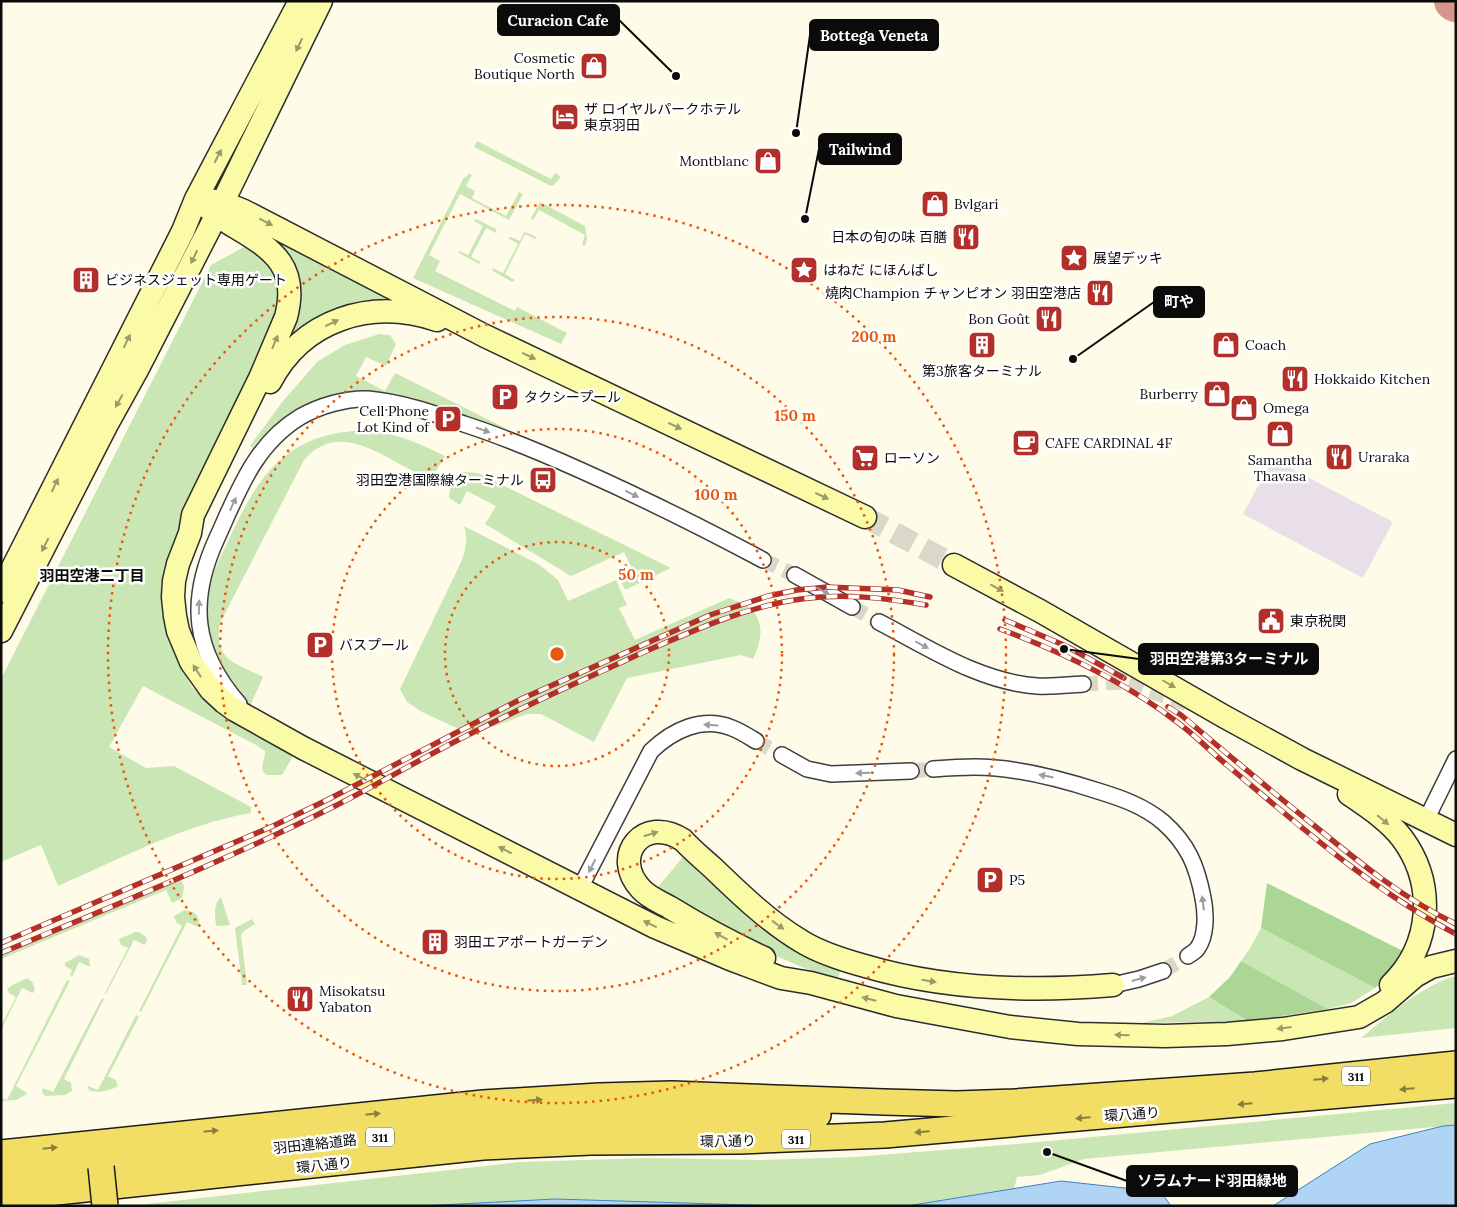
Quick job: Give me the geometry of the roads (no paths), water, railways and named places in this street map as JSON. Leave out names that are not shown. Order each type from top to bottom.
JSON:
[{"type":"main road","name":"環八通り","points":[[1,1153],[483,1103],[589,1096],[672,1094],[954,1104],[1014,1102],[1246,1086],[1456,1064]]},
{"type":"main road","name":"環八通り","points":[[1,1198],[344,1163],[413,1154],[534,1144],[740,1141],[885,1135],[1456,1085]]},
{"type":"main road","points":[[660,1118],[847,1115],[954,1104]]},
{"type":"main road","points":[[660,1118],[885,1135]]},
{"type":"main road","name":"羽田連絡道路","points":[[1,1178],[489,1125],[660,1118]]},
{"type":"main road","points":[[101,1167],[105,1206]]},
{"type":"street","points":[[1,591],[183,231],[196,199],[300,1]]},
{"type":"street","points":[[1,631],[145,354],[321,1]]},
{"type":"street","points":[[196,199],[219,208],[244,211],[485,336],[866,516]]},
{"type":"street","points":[[219,208],[235,228],[258,241],[273,253],[280,262],[287,277],[289,287],[289,307],[286,317],[261,376],[193,515],[190,533],[178,564],[173,597],[178,631],[184,649],[211,690],[235,710],[302,748],[655,927],[730,959],[781,978],[896,1006],[1028,1029],[1078,1034],[1165,1036],[1227,1034],[1283,1029],[1359,1017],[1385,1002],[1423,972],[1439,965],[1456,961]]},
{"type":"street","points":[[190,533],[201,519],[276,371],[292,350],[312,334],[340,319],[366,312],[390,311],[425,316],[485,336]]},
{"type":"street","points":[[260,723],[228,691],[208,657],[199,623],[201,585],[212,549],[247,474],[260,452],[278,434],[300,417],[325,406],[365,399],[381,401],[437,415],[489,432],[619,487],[705,528],[763,560]]},
{"type":"street","points":[[954,565],[1040,611],[1302,759],[1456,836]]},
{"type":"street","points":[[795,575],[852,607]]},
{"type":"street","points":[[879,622],[952,661],[986,675],[1010,682],[1037,686],[1083,684]]},
{"type":"street","points":[[1195,707],[1225,717]]},
{"type":"street","points":[[580,888],[651,751],[661,742],[685,728],[698,724],[716,724],[731,728],[756,740]]},
{"type":"street","points":[[782,755],[807,769],[831,774],[911,771]]},
{"type":"street","points":[[1302,759],[1374,812],[1401,838],[1417,864],[1425,898],[1426,913],[1418,947],[1401,976],[1375,999],[1333,1021]]},
{"type":"street","points":[[1426,820],[1456,759]]},
{"type":"street","points":[[933,769],[975,767],[1013,770],[1053,777],[1122,798],[1152,813],[1175,834],[1186,849],[1196,868],[1200,882],[1204,912],[1203,936],[1197,950],[1188,956]]},
{"type":"street","points":[[811,984],[783,967],[680,914],[641,889],[632,874],[629,864],[630,851],[636,842],[646,834],[665,831],[674,834],[759,909],[801,942],[839,958],[915,979],[955,986],[1062,989],[1114,985],[1163,971]]},
{"type":"water","points":[[1456,1125],[1456,1206],[1273,1206],[1370,1144],[1443,1126]]},
{"type":"water","points":[[1061,1181],[1161,1192],[1171,1206],[907,1206]]},
{"type":"water","points":[[555,1199],[782,1206],[421,1206]]},
{"type":"tunnel","points":[[865,517],[954,565]]},
{"type":"tunnel","points":[[763,560],[795,575]]},
{"type":"tunnel","points":[[852,607],[879,622]]},
{"type":"tunnel","points":[[1083,684],[1124,682],[1188,704]]},
{"type":"tunnel","points":[[756,741],[782,755]]},
{"type":"tunnel","points":[[911,771],[933,769]]},
{"type":"tunnel","points":[[1163,971],[1188,956]]},
{"type":"railway","points":[[1,943],[273,826],[519,700],[710,615],[768,596],[797,590],[827,587],[898,590],[930,597]]},
{"type":"railway","points":[[1,953],[251,846],[333,807],[518,710],[635,656],[737,614],[779,603],[833,596],[864,597],[926,605]]},
{"type":"railway","points":[[1005,620],[1066,646],[1124,678]]},
{"type":"railway","points":[[1000,629],[1046,647],[1092,669],[1157,707],[1190,732],[1255,789],[1366,878],[1425,917],[1456,934]]},
{"type":"railway","points":[[1168,707],[1181,715],[1366,867],[1400,892],[1456,924]]},
{"type":"place","name":"Cosmetic Boutique North","points":[[594,66]]},
{"type":"place","name":"Curacion Cafe","points":[[676,76]]},
{"type":"place","name":"ザ ロイヤルパークホテル 東京羽田","points":[[565,117]]},
{"type":"place","name":"Bottega Veneta","points":[[796,133]]},
{"type":"place","name":"Montblanc","points":[[768,161]]},
{"type":"place","name":"Bvlgari","points":[[935,204]]},
{"type":"place","name":"Tailwind","points":[[805,219]]},
{"type":"place","name":"日本の旬の味 百膳","points":[[966,237]]},
{"type":"place","name":"展望デッキ","points":[[1074,258]]},
{"type":"place","name":"はねだ にほんばし","points":[[804,270]]},
{"type":"place","name":"ビジネスジェット専用ゲート","points":[[86,280]]},
{"type":"place","name":"燒肉Champion チャンピオン 羽田空港店","points":[[1100,293]]},
{"type":"place","name":"Bon Goût","points":[[1049,319]]},
{"type":"place","name":"第3旅客ターミナル","points":[[982,345]]},
{"type":"place","name":"Coach","points":[[1226,345]]},
{"type":"place","name":"町や","points":[[1073,359]]},
{"type":"place","name":"Hokkaido Kitchen","points":[[1295,379]]},
{"type":"place","name":"Burberry","points":[[1217,394]]},
{"type":"place","name":"タクシープール","points":[[505,397]]},
{"type":"place","name":"Omega","points":[[1244,408]]},
{"type":"place","name":"Cell Phone Lot Kind of","points":[[448,419]]},
{"type":"place","name":"Samantha Thavasa","points":[[1280,434]]},
{"type":"place","name":"CAFE CARDINAL 4F","points":[[1026,443]]},
{"type":"place","name":"Uraraka","points":[[1339,457]]},
{"type":"place","name":"ローソン","points":[[865,458]]},
{"type":"place","name":"羽田空港国際線ターミナル","points":[[543,480]]},
{"type":"place","name":"東京税関","points":[[1271,621]]},
{"type":"place","name":"バスプール","points":[[320,645]]},
{"type":"place","name":"羽田空港第3ターミナル","points":[[1064,649]]},
{"type":"place","name":"P5","points":[[990,880]]},
{"type":"place","name":"羽田エアポートガーデン","points":[[435,942]]},
{"type":"place","name":"Misokatsu Yabaton","points":[[300,999]]},
{"type":"place","name":"ソラムナード羽田緑地","points":[[1047,1152]]},
{"type":"district","name":"羽田空港二丁目","points":[[92,575]]}]
